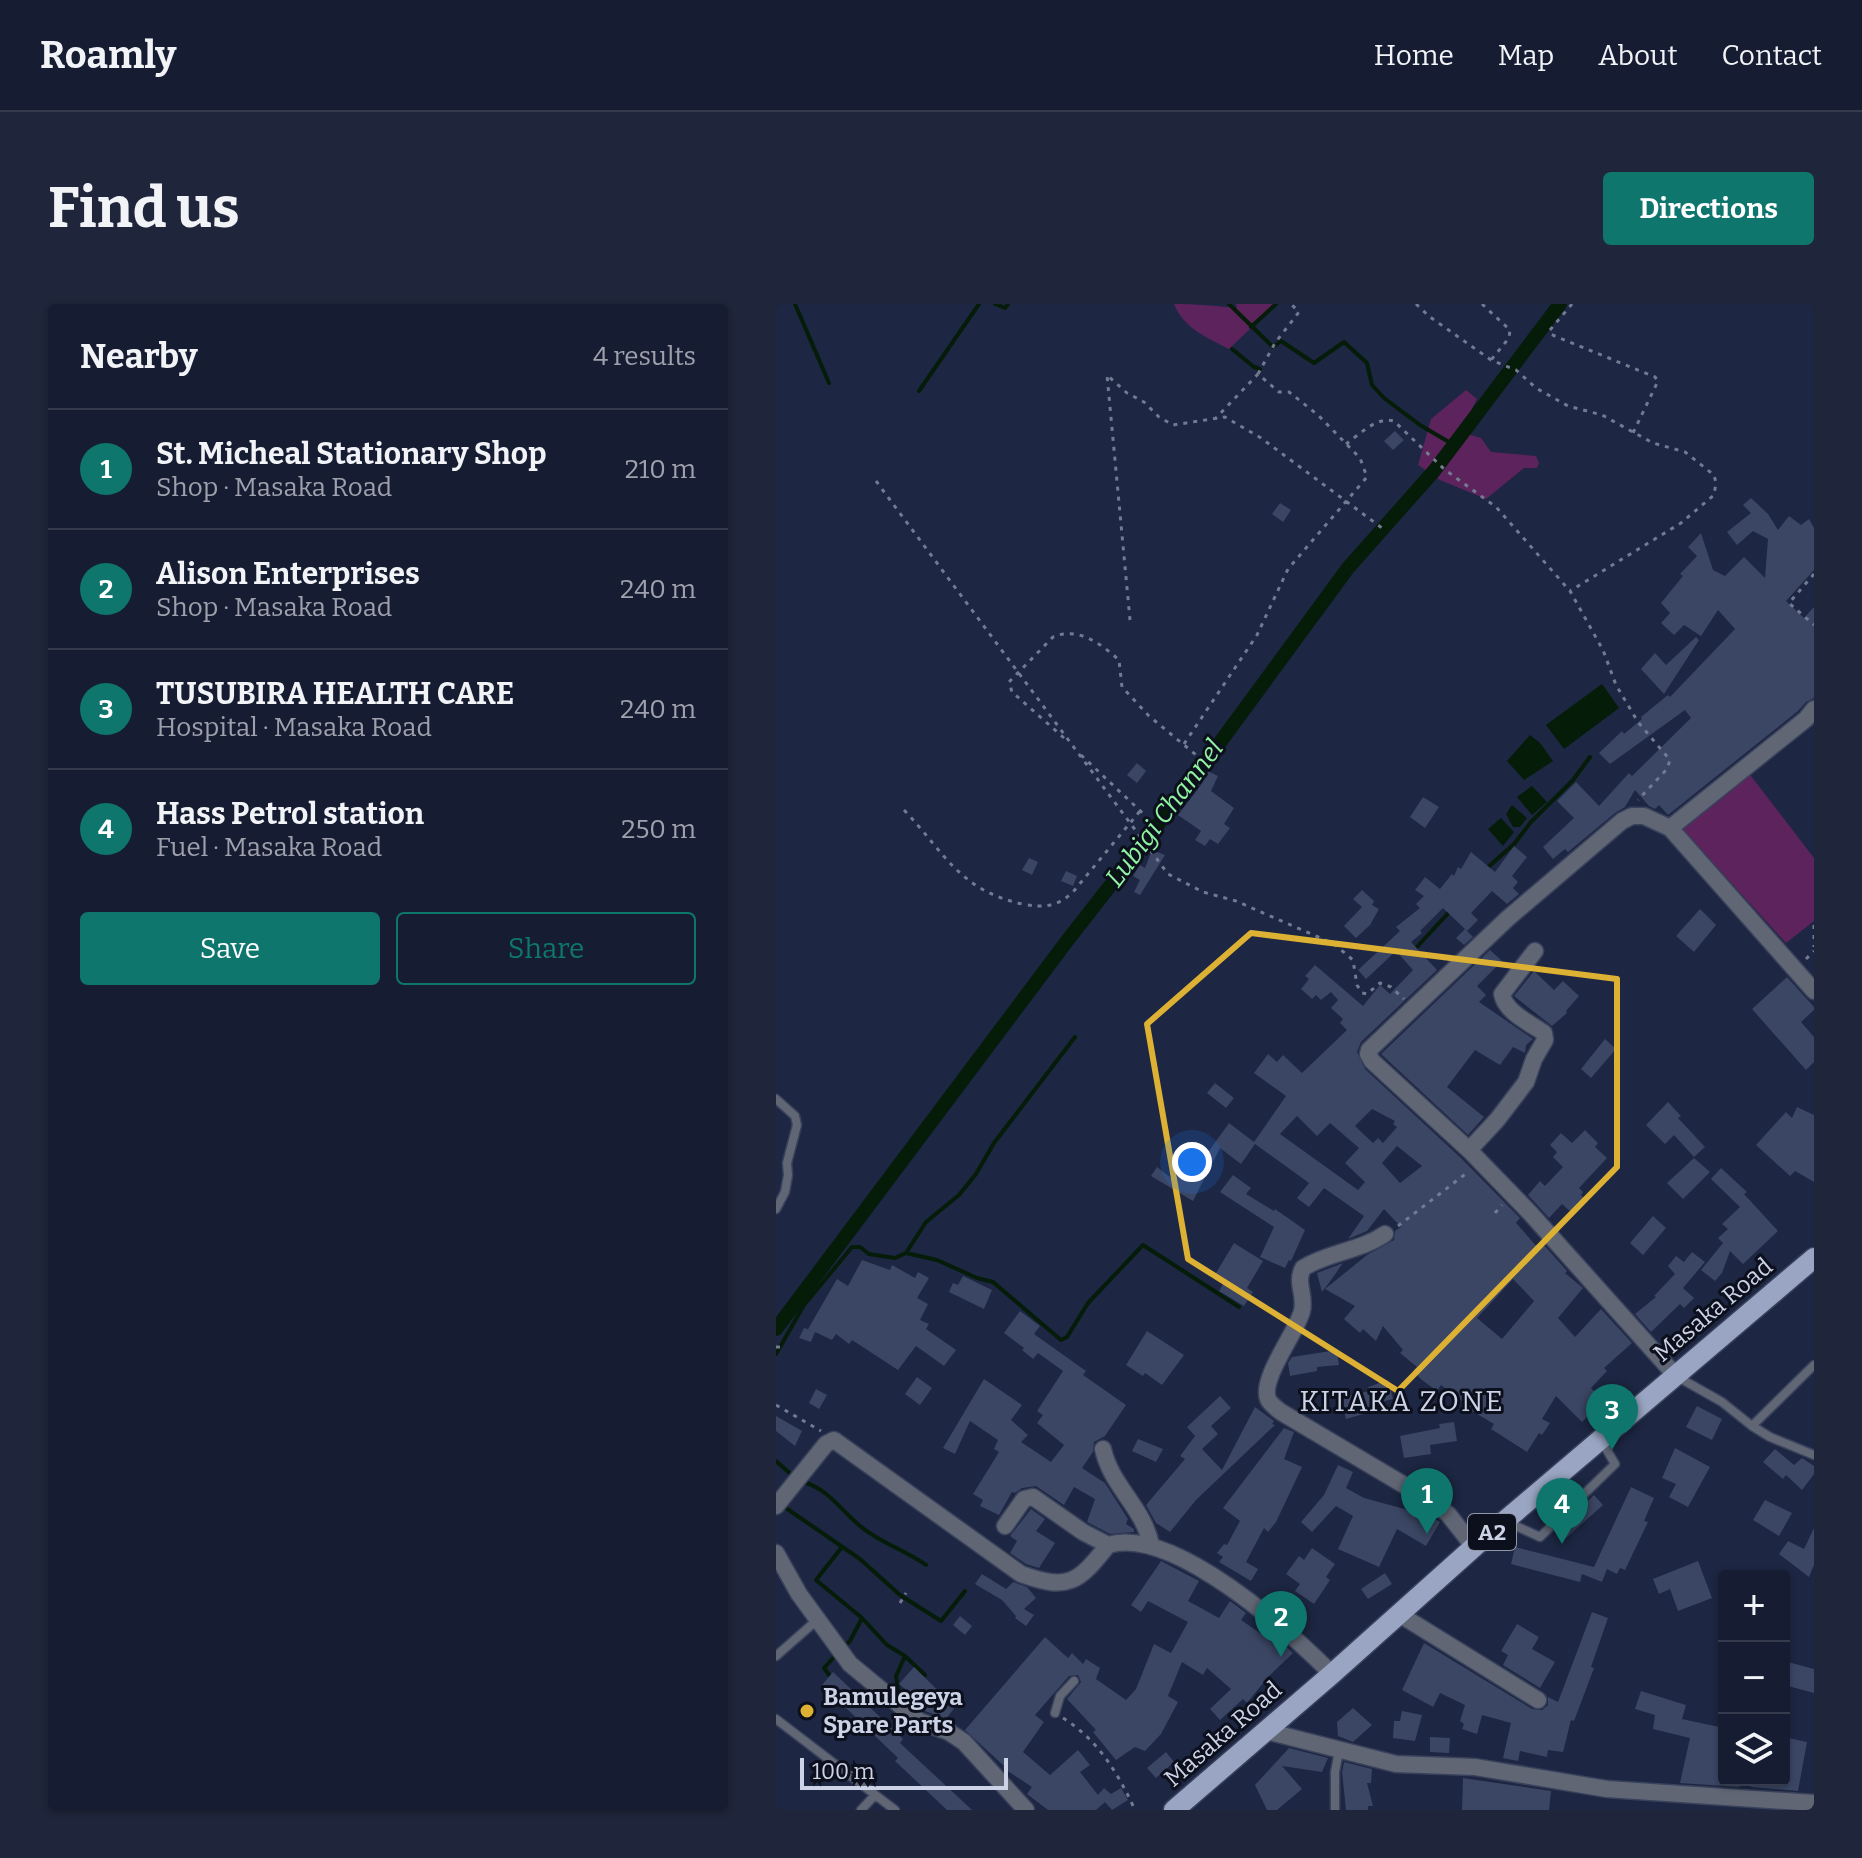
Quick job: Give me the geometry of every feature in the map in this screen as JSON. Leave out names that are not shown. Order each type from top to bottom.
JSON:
[{"type":"main road","name":"Masaka Road","points":[[1174,1810],[1504,1521],[1814,1258]]},
{"type":"street","points":[[1670,828],[1806,719],[1814,709]]},
{"type":"street","points":[[1676,1376],[1475,1156],[1368,1057],[1372,1047],[1507,919],[1622,821],[1638,815],[1652,818],[1670,828],[1814,991]]},
{"type":"street","points":[[1475,1156],[1526,1082],[1546,1037],[1507,1007],[1502,994],[1535,951]]},
{"type":"street","points":[[1385,1234],[1365,1246],[1338,1252],[1303,1268],[1299,1277],[1303,1308],[1271,1377],[1268,1400],[1281,1412],[1431,1501],[1448,1514],[1474,1547]]},
{"type":"street","points":[[776,1506],[826,1444],[834,1440],[1021,1574],[1043,1581],[1072,1581],[1092,1565],[1108,1545]]},
{"type":"street","points":[[1103,1449],[1106,1466],[1142,1520],[1151,1545]]},
{"type":"street","points":[[1005,1526],[1024,1499],[1033,1497],[1083,1532],[1108,1545],[1151,1545],[1187,1561],[1292,1634],[1332,1674]]},
{"type":"street","points":[[776,1553],[799,1594],[850,1664],[919,1721],[949,1732],[964,1742],[1026,1810]]},
{"type":"street","points":[[1399,1614],[1538,1700]]},
{"type":"street","points":[[1266,1731],[1396,1764],[1475,1767],[1607,1789],[1814,1803]]},
{"type":"lane","points":[[776,1099],[795,1116],[797,1125],[787,1163],[785,1192],[776,1209]]},
{"type":"lane","points":[[1752,1426],[1814,1365]]},
{"type":"lane","points":[[1676,1376],[1722,1402],[1770,1437],[1814,1455]]},
{"type":"lane","points":[[1504,1521],[1540,1537],[1615,1464],[1601,1439]]},
{"type":"lane","points":[[776,1656],[818,1619]]},
{"type":"lane","points":[[1055,1713],[1060,1696],[1074,1681]]},
{"type":"lane","points":[[776,1719],[895,1810]]},
{"type":"lane","points":[[1335,1810],[1335,1772],[1339,1751]]},
{"type":"lane","points":[[861,1810],[875,1795]]},
{"type":"path","points":[[1216,418],[1258,374],[1275,343],[1299,312],[1291,304]]},
{"type":"path","points":[[1416,304],[1491,360],[1516,370],[1536,388],[1568,406],[1602,415],[1633,433],[1696,459],[1714,475],[1714,495],[1681,523],[1570,591]]},
{"type":"path","points":[[1482,304],[1510,330],[1509,338],[1491,360]]},
{"type":"path","points":[[1572,304],[1550,334],[1655,377],[1658,381],[1633,433]]},
{"type":"path","points":[[1184,744],[1257,635],[1288,569],[1367,477],[1360,458],[1318,415],[1289,392],[1279,392],[1258,374]]},
{"type":"path","points":[[1130,620],[1107,375],[1173,425],[1225,417],[1261,438],[1382,528]]},
{"type":"path","points":[[1346,444],[1385,418],[1394,421],[1444,469],[1496,507],[1570,591],[1603,650],[1616,685],[1638,722],[1670,760],[1667,769],[1637,801],[1638,815]]},
{"type":"path","points":[[876,481],[1168,874],[1203,892],[1236,901],[1334,944],[1353,960],[1357,985],[1362,993],[1367,994],[1380,983],[1385,984],[1413,1007]]},
{"type":"path","points":[[1814,574],[1789,603],[1814,625]]},
{"type":"path","points":[[1151,821],[1012,692],[1009,682],[1053,637],[1062,633],[1099,642],[1119,660],[1122,687],[1149,716],[1201,759]]},
{"type":"path","points":[[904,810],[967,881],[999,898],[1042,907],[1062,902],[1073,892],[1140,811]]},
{"type":"path","points":[[1806,959],[1814,949],[1814,925]]},
{"type":"path","points":[[1385,1234],[1448,1190],[1475,1156]]},
{"type":"path","points":[[776,1347],[784,1347]]},
{"type":"path","points":[[776,1405],[834,1440]]},
{"type":"path","points":[[900,1603],[906,1593]]},
{"type":"path","points":[[1055,1713],[1080,1729],[1108,1760],[1135,1810]]},
{"type":"highlighted area","points":[[1251,933],[1617,979],[1617,1167],[1398,1391],[1188,1259],[1147,1024]]},
{"type":"shaded area","points":[[1174,304],[1237,308],[1236,304],[1276,304],[1229,349],[1190,326]]},
{"type":"shaded area","points":[[1466,390],[1477,399],[1460,432],[1481,438],[1491,452],[1536,456],[1539,463],[1537,468],[1524,468],[1486,499],[1440,480],[1418,465],[1431,419]]},
{"type":"shaded area","points":[[1602,684],[1619,708],[1564,749],[1546,725]]},
{"type":"shaded area","points":[[1530,735],[1553,761],[1524,780],[1507,761]]},
{"type":"shaded area","points":[[1748,772],[1814,858],[1814,921],[1786,943],[1681,828],[1720,800]]},
{"type":"shaded area","points":[[1532,786],[1547,802],[1532,815],[1517,797]]},
{"type":"shaded area","points":[[1512,805],[1527,818],[1520,827],[1513,827],[1506,814]]},
{"type":"shaded area","points":[[1501,818],[1514,832],[1503,846],[1488,829]]},
{"type":"building","points":[[1395,431],[1404,440],[1393,450],[1384,441]]},
{"type":"building","points":[[1751,498],[1768,514],[1778,530],[1789,516],[1801,525],[1809,519],[1814,528],[1814,570],[1786,601],[1804,618],[1814,607],[1814,698],[1668,815],[1659,805],[1655,809],[1649,806],[1635,790],[1625,807],[1568,852],[1565,849],[1553,859],[1543,847],[1574,818],[1557,801],[1576,782],[1599,806],[1629,773],[1632,776],[1691,718],[1685,710],[1610,764],[1599,753],[1622,731],[1624,734],[1668,695],[1670,697],[1735,629],[1718,610],[1701,636],[1684,625],[1674,635],[1661,623],[1670,613],[1661,603],[1683,576],[1680,574],[1697,556],[1688,547],[1701,533],[1713,570],[1725,576],[1744,557],[1765,578],[1768,539],[1753,531],[1737,545],[1727,532],[1751,513],[1743,505]]},
{"type":"building","points":[[1280,503],[1291,510],[1283,522],[1272,514]]},
{"type":"building","points":[[1696,637],[1699,640],[1664,694],[1641,669],[1655,653],[1666,665]]},
{"type":"building","points":[[1137,763],[1146,771],[1137,783],[1127,775]]},
{"type":"building","points":[[1208,771],[1218,776],[1211,791],[1234,808],[1224,824],[1230,828],[1218,844],[1210,839],[1205,846],[1195,840],[1201,831],[1178,815]]},
{"type":"building","points":[[1423,797],[1439,807],[1425,828],[1410,817]]},
{"type":"building","points":[[1514,846],[1527,857],[1512,876],[1518,882],[1513,888],[1519,894],[1507,904],[1492,891],[1471,913],[1478,920],[1467,931],[1443,908],[1420,931],[1422,933],[1411,942],[1437,970],[1361,1042],[1357,1052],[1365,1069],[1461,1158],[1520,1218],[1516,1223],[1538,1248],[1543,1244],[1567,1271],[1565,1273],[1583,1288],[1558,1318],[1575,1337],[1601,1309],[1632,1343],[1604,1368],[1607,1371],[1591,1388],[1603,1401],[1582,1422],[1556,1396],[1542,1419],[1550,1423],[1542,1435],[1539,1433],[1527,1452],[1491,1429],[1494,1424],[1467,1408],[1441,1385],[1437,1391],[1422,1380],[1413,1371],[1417,1367],[1400,1353],[1403,1350],[1383,1326],[1376,1341],[1363,1329],[1360,1333],[1344,1319],[1355,1306],[1325,1289],[1367,1255],[1394,1240],[1395,1231],[1401,1227],[1384,1209],[1367,1231],[1348,1239],[1364,1216],[1324,1188],[1309,1207],[1297,1198],[1309,1183],[1255,1144],[1241,1164],[1220,1148],[1193,1201],[1151,1176],[1157,1167],[1175,1181],[1178,1175],[1185,1179],[1198,1151],[1206,1155],[1229,1123],[1254,1142],[1286,1096],[1254,1073],[1268,1054],[1277,1062],[1283,1055],[1302,1073],[1347,1030],[1340,1023],[1343,1019],[1331,1008],[1338,1000],[1331,992],[1321,1000],[1316,995],[1312,999],[1301,989],[1309,979],[1305,976],[1315,965],[1363,1006],[1380,985],[1390,994],[1413,970],[1396,951],[1366,979],[1358,970],[1400,931],[1396,927],[1420,908],[1416,904],[1424,896],[1415,890],[1425,877],[1440,889],[1452,874],[1454,876],[1458,867],[1461,869],[1471,852],[1495,872]],"holes":[[[1372,1109],[1395,1121],[1393,1124],[1397,1127],[1383,1143],[1378,1138],[1373,1143],[1355,1126]],[[1297,1116],[1317,1136],[1330,1123],[1359,1148],[1345,1163],[1365,1182],[1358,1190],[1280,1134]],[[1397,1146],[1422,1166],[1400,1183],[1382,1163]],[[1513,1279],[1534,1301],[1502,1339],[1477,1318]]]},
{"type":"building","points":[[1152,850],[1165,855],[1140,895],[1134,892],[1140,880],[1133,876],[1140,865],[1145,868]]},
{"type":"building","points":[[1029,858],[1038,862],[1032,875],[1022,870]]},
{"type":"building","points":[[1066,871],[1077,876],[1073,886],[1061,881]]},
{"type":"building","points":[[1362,890],[1374,901],[1372,905],[1379,909],[1370,925],[1356,938],[1344,926],[1362,907],[1353,899]]},
{"type":"building","points":[[1700,909],[1716,925],[1694,952],[1676,936]]},
{"type":"building","points":[[1465,929],[1473,937],[1464,945],[1456,938]]},
{"type":"building","points":[[1490,950],[1502,961],[1477,986],[1486,995],[1479,1002],[1533,1039],[1526,1045],[1525,1053],[1513,1047],[1500,1065],[1475,1050],[1447,1087],[1484,1117],[1468,1135],[1381,1054]]},
{"type":"building","points":[[1534,971],[1554,990],[1563,981],[1579,996],[1567,1013],[1552,1026],[1514,996]]},
{"type":"building","points":[[1787,977],[1814,1007],[1801,1022],[1814,1037],[1814,1062],[1806,1070],[1752,1009]]},
{"type":"building","points":[[1605,1039],[1616,1049],[1591,1078],[1581,1069]]},
{"type":"building","points":[[1215,1083],[1234,1098],[1226,1108],[1207,1093]]},
{"type":"building","points":[[1668,1102],[1681,1116],[1678,1118],[1705,1147],[1694,1157],[1674,1135],[1665,1144],[1646,1125]]},
{"type":"building","points":[[1797,1107],[1814,1115],[1814,1182],[1795,1171],[1790,1176],[1756,1145],[1786,1112],[1792,1118]]},
{"type":"building","points":[[1585,1130],[1598,1143],[1595,1147],[1607,1158],[1579,1188],[1584,1198],[1571,1212],[1562,1204],[1549,1218],[1528,1195],[1540,1181],[1545,1186],[1563,1167],[1553,1157],[1557,1152],[1550,1145],[1561,1133],[1572,1143]]},
{"type":"building","points":[[1694,1158],[1710,1172],[1683,1199],[1667,1183]]},
{"type":"building","points":[[1721,1168],[1747,1192],[1744,1194],[1778,1231],[1743,1264],[1730,1251],[1722,1273],[1715,1281],[1701,1270],[1723,1243],[1718,1238],[1728,1229],[1722,1224],[1740,1207],[1711,1179]]},
{"type":"building","points":[[1233,1175],[1251,1188],[1246,1194],[1305,1230],[1285,1268],[1260,1257],[1274,1227],[1220,1192]]},
{"type":"building","points":[[1653,1216],[1666,1228],[1643,1255],[1630,1243]]},
{"type":"building","points":[[1234,1243],[1263,1261],[1247,1288],[1253,1292],[1244,1306],[1219,1291],[1223,1284],[1213,1278]]},
{"type":"building","points":[[1692,1252],[1705,1262],[1683,1288],[1694,1298],[1684,1308],[1680,1304],[1651,1332],[1635,1314],[1656,1297],[1675,1274],[1668,1266],[1676,1256],[1684,1262]]},
{"type":"building","points":[[862,1260],[890,1270],[892,1265],[915,1278],[918,1272],[929,1278],[917,1298],[928,1304],[920,1320],[929,1324],[926,1329],[956,1350],[944,1366],[916,1346],[898,1370],[852,1340],[849,1344],[836,1334],[832,1340],[815,1332],[811,1342],[799,1338],[804,1328],[814,1331],[808,1329],[837,1279],[848,1286]]},
{"type":"building","points":[[1343,1263],[1329,1283],[1322,1292],[1317,1273]]},
{"type":"building","points":[[963,1276],[992,1290],[984,1309],[949,1292],[953,1283],[958,1285]]},
{"type":"building","points":[[1020,1311],[1040,1326],[1034,1334],[1086,1371],[1083,1375],[1126,1405],[1105,1436],[1094,1442],[1093,1452],[1082,1468],[1105,1483],[1128,1519],[1126,1524],[1134,1532],[1110,1534],[1087,1522],[1095,1499],[1074,1487],[1064,1505],[1036,1486],[1022,1488],[1012,1492],[999,1515],[980,1506],[983,1500],[973,1494],[999,1452],[994,1449],[998,1440],[970,1421],[955,1454],[943,1448],[984,1379],[1022,1405],[1011,1420],[1028,1435],[1021,1442],[1051,1462],[1064,1445],[1037,1423],[1043,1415],[1037,1411],[1063,1371],[1038,1353],[1033,1359],[1004,1333]]},
{"type":"building","points":[[1147,1331],[1184,1355],[1162,1385],[1126,1365]]},
{"type":"building","points":[[1337,1350],[1339,1365],[1317,1367],[1317,1371],[1290,1376],[1288,1363],[1292,1357]]},
{"type":"building","points":[[917,1377],[932,1388],[920,1405],[905,1394]]},
{"type":"building","points":[[1388,1380],[1393,1399],[1369,1405],[1371,1412],[1346,1419],[1341,1398],[1369,1391],[1368,1387]]},
{"type":"building","points":[[816,1389],[827,1395],[819,1409],[809,1403]]},
{"type":"building","points":[[1220,1396],[1231,1408],[1211,1426],[1218,1434],[1202,1449],[1222,1470],[1255,1407],[1275,1425],[1196,1500],[1170,1532],[1156,1523],[1146,1505],[1185,1459],[1180,1456],[1195,1436],[1187,1427]]},
{"type":"building","points":[[1697,1406],[1722,1419],[1712,1440],[1686,1427]]},
{"type":"building","points":[[776,1416],[802,1431],[795,1446],[776,1431]]},
{"type":"building","points":[[1454,1422],[1457,1441],[1430,1445],[1431,1454],[1404,1458],[1400,1436]]},
{"type":"building","points":[[1284,1428],[1294,1432],[1284,1459],[1302,1467],[1276,1522],[1268,1532],[1264,1528],[1246,1562],[1258,1569],[1251,1581],[1219,1562],[1223,1557],[1217,1553],[1224,1544],[1227,1545],[1240,1521],[1223,1508]]},
{"type":"building","points":[[1138,1439],[1163,1449],[1156,1462],[1132,1451]]},
{"type":"building","points":[[1675,1448],[1710,1467],[1688,1507],[1669,1497],[1676,1484],[1662,1478]]},
{"type":"building","points":[[1775,1449],[1794,1465],[1802,1458],[1814,1466],[1814,1474],[1802,1490],[1786,1475],[1783,1479],[1763,1462]]},
{"type":"building","points":[[1338,1465],[1353,1472],[1346,1488],[1364,1498],[1408,1510],[1411,1503],[1440,1522],[1426,1546],[1397,1529],[1379,1567],[1338,1549],[1353,1516],[1336,1506],[1312,1532],[1301,1522],[1324,1495]]},
{"type":"building","points":[[1631,1487],[1654,1498],[1644,1521],[1648,1522],[1625,1570],[1620,1568],[1617,1574],[1607,1569],[1602,1582],[1582,1574],[1580,1582],[1511,1564],[1515,1547],[1594,1567]]},
{"type":"building","points":[[1594,1495],[1603,1505],[1566,1538],[1558,1529]]},
{"type":"building","points":[[1765,1500],[1792,1513],[1779,1536],[1753,1520]]},
{"type":"building","points":[[1031,1509],[1045,1519],[1036,1531],[1055,1543],[1039,1568],[1026,1564],[1010,1553],[1017,1541],[1010,1536]]},
{"type":"building","points":[[1814,1528],[1814,1565],[1809,1577],[1779,1554],[1788,1541],[1804,1549]]},
{"type":"building","points":[[1312,1548],[1335,1564],[1326,1577],[1330,1580],[1314,1604],[1295,1591],[1300,1584],[1286,1574],[1299,1556],[1304,1560]]},
{"type":"building","points":[[1161,1561],[1199,1581],[1188,1601],[1219,1618],[1230,1601],[1246,1613],[1241,1620],[1273,1642],[1277,1638],[1293,1653],[1247,1703],[1243,1699],[1220,1720],[1210,1709],[1231,1689],[1207,1668],[1203,1675],[1182,1662],[1168,1696],[1178,1702],[1161,1734],[1145,1751],[1135,1747],[1116,1760],[1093,1732],[1096,1730],[1067,1699],[1081,1682],[1078,1675],[1069,1676],[1035,1715],[1044,1722],[1023,1752],[1050,1775],[1078,1750],[1090,1765],[1080,1772],[1098,1795],[1104,1788],[1111,1794],[1121,1788],[1128,1800],[1112,1810],[1105,1802],[1096,1810],[1048,1810],[1027,1794],[1032,1787],[1003,1768],[965,1730],[1045,1637],[1068,1658],[1072,1653],[1083,1664],[1086,1659],[1100,1668],[1096,1679],[1126,1700],[1136,1689],[1154,1644],[1171,1653],[1188,1622],[1148,1601],[1141,1612],[1131,1605]]},
{"type":"building","points":[[1698,1561],[1712,1598],[1678,1611],[1670,1589],[1659,1594],[1653,1579]]},
{"type":"building","points":[[1385,1573],[1392,1584],[1368,1599],[1361,1589]]},
{"type":"building","points":[[982,1574],[1006,1589],[1013,1582],[1027,1587],[1036,1598],[1024,1609],[1034,1615],[1026,1626],[1015,1618],[1002,1600],[975,1584]]},
{"type":"building","points":[[1592,1612],[1608,1618],[1591,1667],[1594,1668],[1574,1721],[1571,1720],[1563,1752],[1548,1750],[1547,1757],[1520,1751],[1518,1761],[1503,1758],[1511,1723],[1482,1715],[1477,1734],[1462,1729],[1464,1724],[1460,1721],[1465,1705],[1440,1693],[1433,1707],[1402,1690],[1424,1643],[1532,1709],[1542,1710],[1548,1705],[1548,1697],[1558,1702]]},
{"type":"building","points":[[960,1616],[972,1626],[965,1635],[953,1625]]},
{"type":"building","points":[[1517,1624],[1539,1637],[1532,1649],[1555,1662],[1540,1688],[1503,1665],[1508,1655],[1501,1651]]},
{"type":"building","points":[[1790,1663],[1814,1669],[1814,1693],[1790,1687]]},
{"type":"building","points":[[914,1667],[955,1707],[946,1719],[925,1711],[910,1699],[913,1696],[899,1684]]},
{"type":"building","points":[[833,1672],[903,1739],[900,1743],[972,1810],[947,1810],[895,1761],[898,1758],[822,1685]]},
{"type":"building","points":[[1641,1691],[1686,1705],[1682,1719],[1718,1727],[1718,1786],[1680,1783],[1690,1738],[1653,1729],[1655,1715],[1635,1709]]},
{"type":"building","points":[[1353,1708],[1372,1725],[1353,1742],[1338,1736],[1337,1722]]},
{"type":"building","points":[[1402,1711],[1422,1715],[1415,1741],[1393,1738],[1394,1721],[1400,1721]]},
{"type":"building","points":[[1430,1737],[1450,1738],[1449,1753],[1430,1752]]},
{"type":"building","points":[[1790,1738],[1807,1742],[1798,1791],[1751,1787],[1790,1786]]},
{"type":"building","points":[[1289,1748],[1328,1758],[1322,1772],[1282,1766],[1302,1789],[1277,1810],[1267,1810],[1255,1785]]},
{"type":"building","points":[[1166,1752],[1174,1762],[1156,1778],[1147,1768]]},
{"type":"building","points":[[1344,1762],[1372,1769],[1371,1783],[1367,1783],[1373,1806],[1368,1806],[1368,1810],[1346,1810],[1342,1772]]},
{"type":"building","points":[[1463,1778],[1551,1791],[1549,1810],[1462,1810]]},
{"type":"waterway","points":[[795,304],[829,383]]},
{"type":"waterway","points":[[919,391],[979,304]]},
{"type":"waterway","points":[[995,304],[1005,308],[1008,304]]},
{"type":"waterway","points":[[1229,304],[1273,347],[1281,341],[1314,363],[1344,342],[1367,363],[1372,385],[1384,398],[1454,445]]},
{"type":"waterway","points":[[1251,327],[1276,304]]},
{"type":"waterway","name":"Lubigi Channel","points":[[776,1329],[1067,941],[1188,786],[1348,568],[1434,471],[1560,304]]},
{"type":"waterway","points":[[1232,349],[1260,369]]},
{"type":"waterway","points":[[1486,869],[1514,844],[1590,757]]},
{"type":"waterway","points":[[1415,949],[1452,909]]},
{"type":"waterway","points":[[776,1354],[804,1305],[852,1247],[860,1247],[869,1254],[895,1258],[906,1253],[926,1222],[959,1195],[976,1174],[994,1143],[1075,1037]]},
{"type":"waterway","points":[[906,1253],[937,1260],[993,1282],[1061,1340],[1067,1337],[1088,1303],[1143,1245],[1239,1307]]},
{"type":"waterway","points":[[776,1461],[793,1476]]},
{"type":"waterway","points":[[803,1482],[827,1494],[866,1531],[926,1565]]},
{"type":"waterway","points":[[783,1506],[860,1559],[900,1595],[941,1621],[965,1591]]},
{"type":"waterway","points":[[842,1547],[816,1580],[925,1675]]},
{"type":"waterway","points":[[842,1648],[850,1641],[862,1618]]},
{"type":"waterway","points":[[832,1679],[824,1668],[836,1655]]},
{"type":"waterway","points":[[899,1696],[896,1676],[905,1656]]},
{"type":"place","name":"TUSUBIRA HEALTH CARE","points":[[1612,1450]]},
{"type":"place","name":"St. Micheal Stationary Shop","points":[[1427,1534]]},
{"type":"place","name":"Hass Petrol station","points":[[1562,1544]]},
{"type":"place","name":"Alison Enterprises","points":[[1281,1657]]},
{"type":"place","name":"Bamulegeya Spare Parts","points":[[807,1711]]},
{"type":"district","name":"KITAKA ZONE","points":[[1402,1401]]}]
